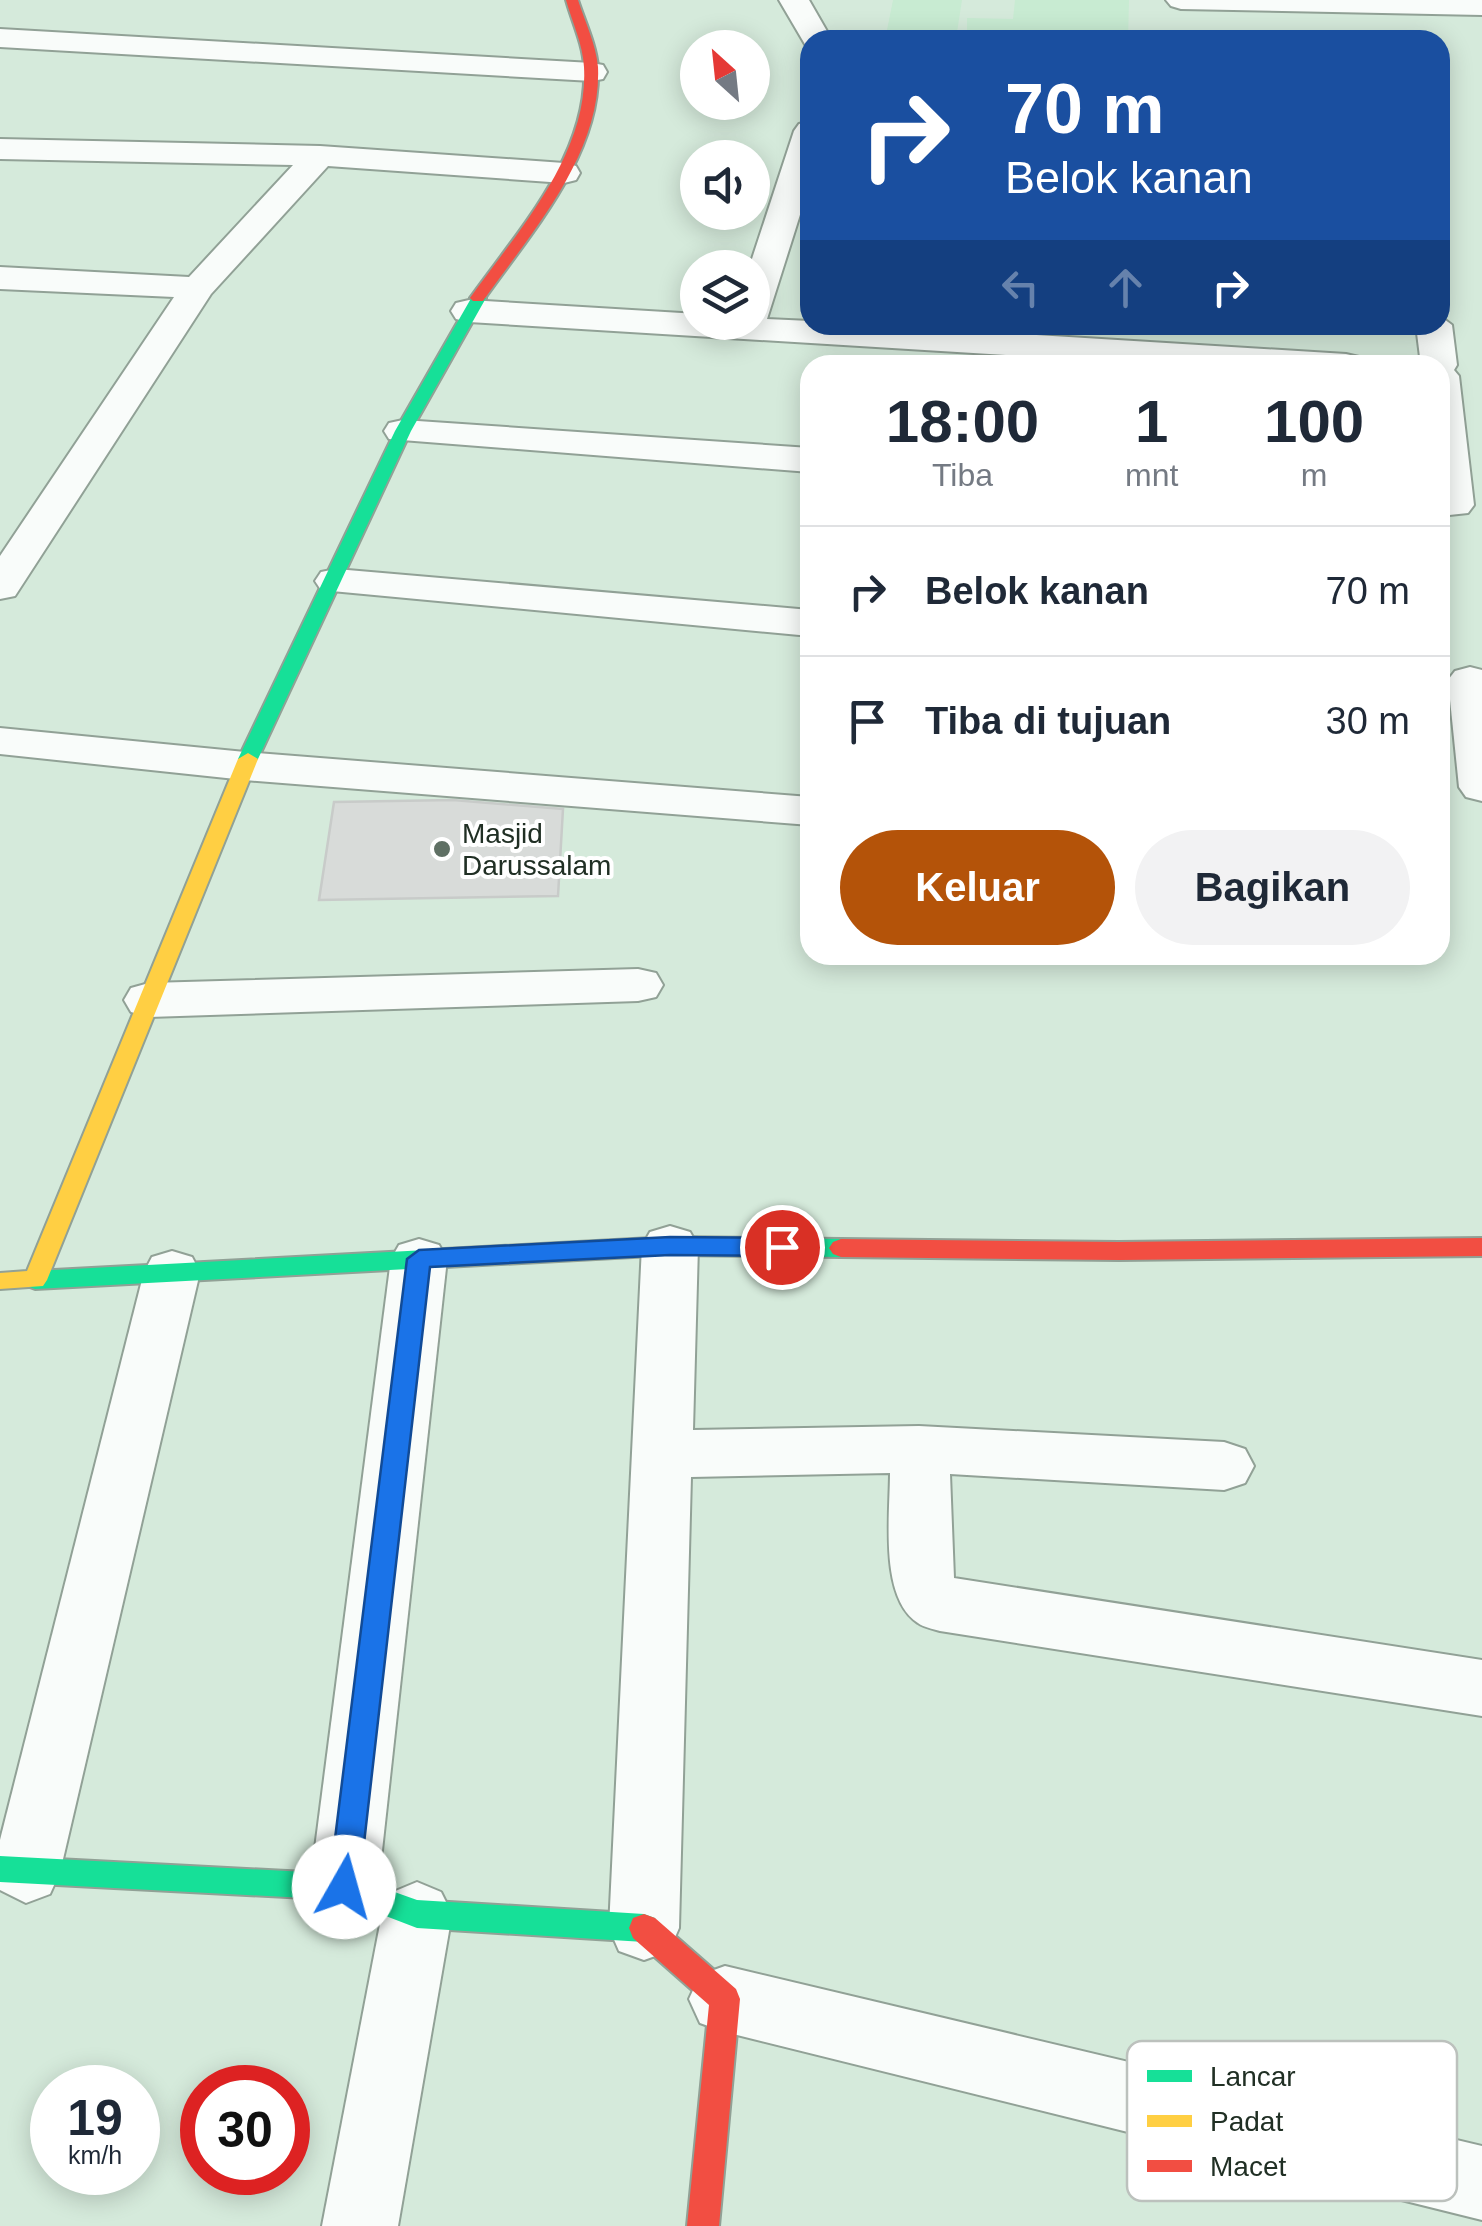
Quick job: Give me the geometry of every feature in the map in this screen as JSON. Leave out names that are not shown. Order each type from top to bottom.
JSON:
[{"type":"street","points":[[35,1280],[245,766],[336,581],[403,432],[468,311],[564,173],[580,128],[592,72],[572,0]]},
{"type":"street","points":[[794,0],[811,30]]},
{"type":"street","points":[[1181,0],[1354,10],[1482,6]]},
{"type":"street","points":[[0,38],[592,72]]},
{"type":"street","points":[[0,149],[320,156],[564,173]]},
{"type":"street","points":[[0,587],[198,288],[320,156]]},
{"type":"street","points":[[770,258],[800,163]]},
{"type":"street","points":[[0,278],[198,288]]},
{"type":"street","points":[[468,311],[680,319]]},
{"type":"street","points":[[770,323],[800,325]]},
{"type":"street","points":[[1005,335],[1171,340],[1276,355]]},
{"type":"street","points":[[1450,372],[1482,374]]},
{"type":"street","points":[[403,432],[800,459]]},
{"type":"street","points":[[1450,467],[1454,505],[1450,505]]},
{"type":"street","points":[[336,581],[800,622]]},
{"type":"street","points":[[1464,680],[1482,787]]},
{"type":"street","points":[[0,742],[245,766],[800,810]]},
{"type":"street","points":[[149,1000],[638,985]]},
{"type":"street","points":[[0,1282],[670,1246],[1119,1251],[1482,1247]]},
{"type":"street","points":[[644,1928],[670,1246]]},
{"type":"street","points":[[344,1887],[419,1259]]},
{"type":"street","points":[[172,1272],[13,1870],[344,1887],[416,1914],[644,1928],[726,1999],[1127,2097]]},
{"type":"street","points":[[662,1454],[920,1449],[1224,1466]]},
{"type":"street","points":[[920,1449],[923,1588],[940,1605],[1482,1688]]},
{"type":"street","points":[[360,2226],[416,1914]]},
{"type":"street","points":[[703,2226],[726,1999]]},
{"type":"street","points":[[1457,2178],[1482,2184]]},
{"type":"shaded area","points":[[893,0],[962,0],[957,30],[887,30]]},
{"type":"shaded area","points":[[1015,0],[1129,0],[1128,30],[967,30],[967,18],[1013,19]]},
{"type":"building","name":"Masjid Darussalam","points":[[453,800],[563,809],[558,896],[319,900],[334,802]]},
{"type":"traffic: fast","points":[[248,759],[403,431],[478,298]]},
{"type":"traffic: fast","points":[[35,1280],[670,1246],[841,1248]]},
{"type":"traffic: fast","points":[[0,1869],[344,1887],[417,1914],[644,1928]]},
{"type":"traffic: slow","points":[[3,1281],[35,1280],[248,759]]},
{"type":"traffic: jam","points":[[478,298],[550,194],[578,136],[587,106],[591,65],[572,0]]},
{"type":"traffic: jam","points":[[841,1248],[1119,1251],[1482,1247]]},
{"type":"traffic: jam","points":[[644,1928],[725,1999],[703,2226]]},
{"type":"place","name":"Masjid Darussalam","points":[[442,849]]},
{"type":"route","points":[[344,1887],[419,1259],[670,1246],[782,1247]]}]
